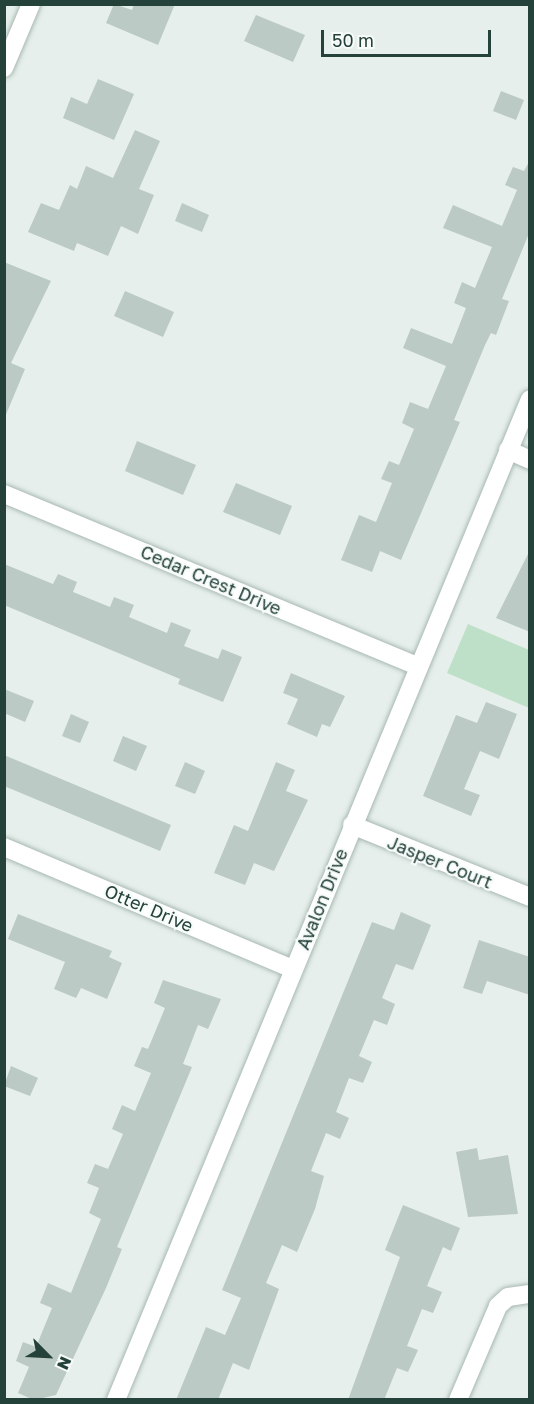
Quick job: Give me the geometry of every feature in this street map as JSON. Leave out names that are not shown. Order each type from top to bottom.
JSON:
[{"type":"street","points":[[4,68],[31,4]]},
{"type":"street","name":"Avalon Drive","points":[[116,1400],[417,666],[530,399]]},
{"type":"street","points":[[508,450],[530,460]]},
{"type":"street","name":"Cedar Crest Drive","points":[[4,494],[417,666]]},
{"type":"street","name":"Jasper Court","points":[[352,825],[530,897]]},
{"type":"street","name":"Otter Drive","points":[[4,847],[293,969]]},
{"type":"street","points":[[458,1400],[498,1306],[508,1297],[530,1294]]},
{"type":"green space","points":[[468,624],[529,650],[529,708],[447,673]]},
{"type":"building","points":[[114,4],[132,10],[134,4],[175,4],[158,45],[106,23]]},
{"type":"building","points":[[256,15],[305,35],[293,62],[244,41]]},
{"type":"building","points":[[98,79],[134,94],[114,140],[63,118],[71,97],[87,104]]},
{"type":"building","points":[[501,91],[524,100],[516,120],[493,111]]},
{"type":"building","points":[[135,130],[160,141],[139,189],[154,195],[138,234],[121,226],[108,256],[77,243],[74,251],[28,232],[41,203],[59,210],[70,185],[77,189],[86,166],[113,178]]},
{"type":"building","points":[[530,160],[530,231],[502,299],[509,301],[496,335],[491,333],[485,345],[454,420],[460,422],[401,560],[380,551],[372,572],[341,560],[359,515],[376,522],[392,483],[381,479],[389,461],[399,465],[414,429],[402,423],[410,402],[428,409],[446,366],[403,348],[411,328],[452,344],[466,308],[454,303],[462,282],[475,288],[492,247],[443,228],[453,205],[502,226],[517,190],[505,185],[513,167],[524,171]]},
{"type":"building","points":[[182,203],[209,215],[202,232],[175,221]]},
{"type":"building","points":[[4,262],[51,281],[11,363],[25,369],[5,417]]},
{"type":"building","points":[[125,291],[174,312],[163,337],[114,316]]},
{"type":"building","points":[[137,441],[196,465],[183,495],[125,471]]},
{"type":"building","points":[[236,483],[292,506],[280,535],[223,512]]},
{"type":"building","points":[[530,550],[530,632],[496,618]]},
{"type":"building","points":[[4,564],[53,584],[58,574],[77,582],[73,592],[110,607],[114,597],[134,605],[129,617],[167,633],[171,622],[191,630],[184,646],[218,659],[222,649],[242,657],[223,702],[178,684],[180,679],[4,605]]},
{"type":"building","points":[[291,673],[345,696],[330,727],[322,724],[317,737],[287,724],[298,699],[283,693]]},
{"type":"building","points":[[4,689],[34,701],[25,722],[4,713]]},
{"type":"building","points":[[486,702],[517,714],[499,759],[480,751],[464,789],[480,795],[471,816],[423,796],[456,715],[477,723]]},
{"type":"building","points":[[71,714],[89,722],[80,743],[62,736]]},
{"type":"building","points":[[123,736],[147,746],[136,771],[113,761]]},
{"type":"building","points":[[4,755],[171,825],[160,851],[4,786]]},
{"type":"building","points":[[185,762],[205,771],[195,794],[175,786]]},
{"type":"building","points":[[276,762],[295,770],[286,791],[308,800],[274,871],[254,863],[245,885],[214,873],[234,825],[248,831]]},
{"type":"building","points":[[401,912],[431,925],[413,970],[396,964],[382,998],[395,1004],[387,1025],[374,1020],[359,1056],[372,1062],[363,1083],[349,1078],[336,1112],[349,1118],[340,1139],[326,1133],[311,1171],[324,1176],[315,1209],[297,1252],[282,1245],[266,1283],[279,1289],[249,1370],[233,1363],[218,1400],[176,1400],[206,1327],[225,1335],[241,1298],[222,1290],[372,922],[394,930]]},
{"type":"building","points":[[18,914],[112,951],[109,957],[122,963],[107,999],[81,988],[76,998],[54,989],[65,962],[8,939]]},
{"type":"building","points":[[479,940],[530,957],[530,995],[487,981],[482,994],[463,988]]},
{"type":"building","points":[[163,980],[221,999],[208,1029],[198,1025],[183,1064],[192,1067],[117,1247],[122,1249],[106,1288],[56,1395],[34,1400],[18,1393],[29,1367],[16,1361],[23,1342],[36,1347],[52,1308],[40,1303],[48,1283],[71,1293],[101,1219],[89,1213],[99,1188],[87,1183],[95,1164],[108,1169],[123,1134],[112,1129],[122,1105],[135,1111],[151,1073],[134,1066],[142,1047],[148,1049],[165,1008],[154,1003]]},
{"type":"building","points":[[11,1066],[38,1078],[30,1096],[4,1086]]},
{"type":"building","points":[[477,1148],[479,1160],[508,1155],[518,1214],[468,1217],[456,1152]]},
{"type":"building","points":[[403,1205],[460,1228],[451,1251],[443,1247],[427,1286],[442,1292],[433,1313],[422,1309],[407,1346],[418,1350],[408,1372],[397,1368],[384,1400],[348,1400],[400,1257],[385,1250]]}]
